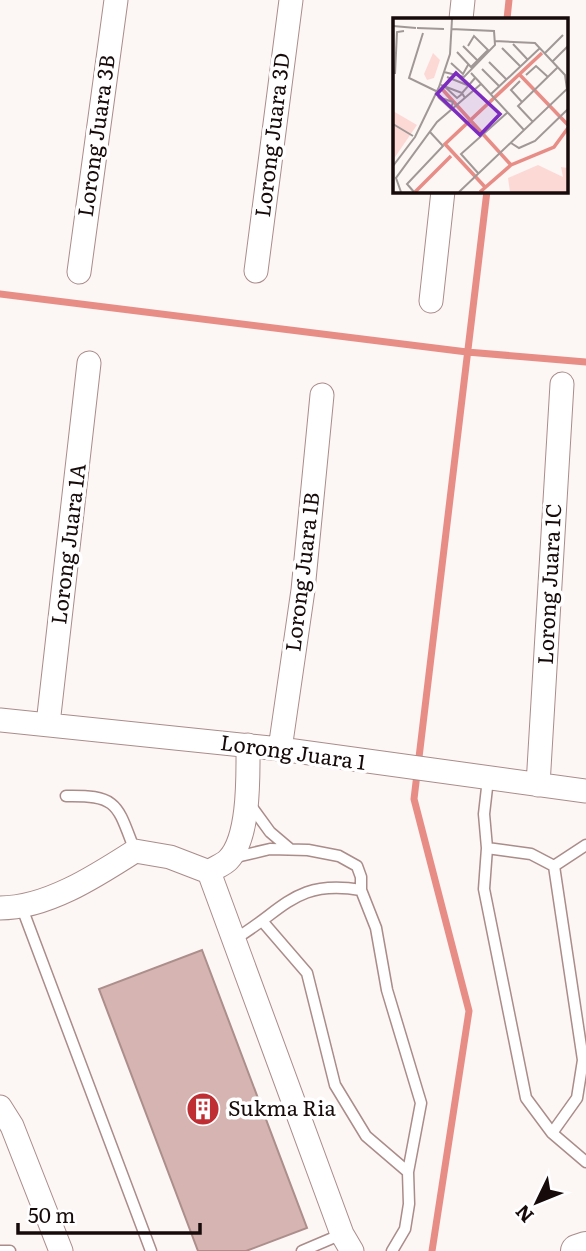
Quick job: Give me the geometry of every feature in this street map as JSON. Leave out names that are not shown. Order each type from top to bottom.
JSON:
[{"type":"main road","points":[[577,1251],[586,1248]]},
{"type":"street","name":"Lorong Juara 3B","points":[[79,272],[116,0]]},
{"type":"street","name":"Lorong Juara 3D","points":[[256,271],[291,0]]},
{"type":"street","points":[[461,18],[463,0]]},
{"type":"street","points":[[431,301],[443,192]]},
{"type":"street","name":"Lorong Juara 1A","points":[[48,724],[89,363]]},
{"type":"street","name":"Lorong Juara 1C","points":[[538,785],[562,384]]},
{"type":"street","name":"Lorong Juara 1B","points":[[280,749],[303,590],[322,395]]},
{"type":"street","name":"Lorong Juara 1","points":[[0,720],[280,749],[394,767],[586,791]]},
{"type":"street","points":[[209,872],[229,859],[249,803],[248,746]]},
{"type":"street","points":[[11,908],[107,869],[135,851],[170,857],[209,872],[347,1243]]},
{"type":"street","points":[[0,1107],[12,1126],[61,1251]]},
{"type":"lane","points":[[488,779],[484,814],[487,848],[484,889],[526,1098],[552,1133],[586,1162]]},
{"type":"lane","points":[[66,796],[99,796],[119,809],[135,851]]},
{"type":"lane","points":[[249,803],[270,832],[290,849]]},
{"type":"lane","points":[[554,866],[586,845]]},
{"type":"lane","points":[[487,848],[531,854],[554,866]]},
{"type":"lane","points":[[229,859],[270,849],[290,849],[339,856],[357,866],[361,877],[360,890],[376,928],[387,990],[421,1103],[408,1172],[409,1204],[405,1229],[392,1251]]},
{"type":"lane","points":[[552,1133],[577,1098],[583,1060],[554,866]]},
{"type":"lane","points":[[235,939],[263,922],[287,901],[307,891],[333,886],[360,890]]},
{"type":"lane","points":[[11,908],[151,1251]]},
{"type":"lane","points":[[263,922],[307,973],[335,1085],[366,1136],[408,1172]]},
{"type":"lane","points":[[302,1251],[347,1243]]},
{"type":"lane","points":[[0,1251],[10,1251]]},
{"type":"building","name":"Sukma Ria","points":[[202,950],[307,1228],[246,1251],[198,1251],[99,989]]},
{"type":"waterway","points":[[507,18],[509,0]]},
{"type":"waterway","points":[[432,1251],[469,1011],[414,799],[487,192]]},
{"type":"waterway","points":[[0,294],[467,352],[586,362]]},
{"type":"place","name":"Sukma Ria","points":[[203,1109]]}]
